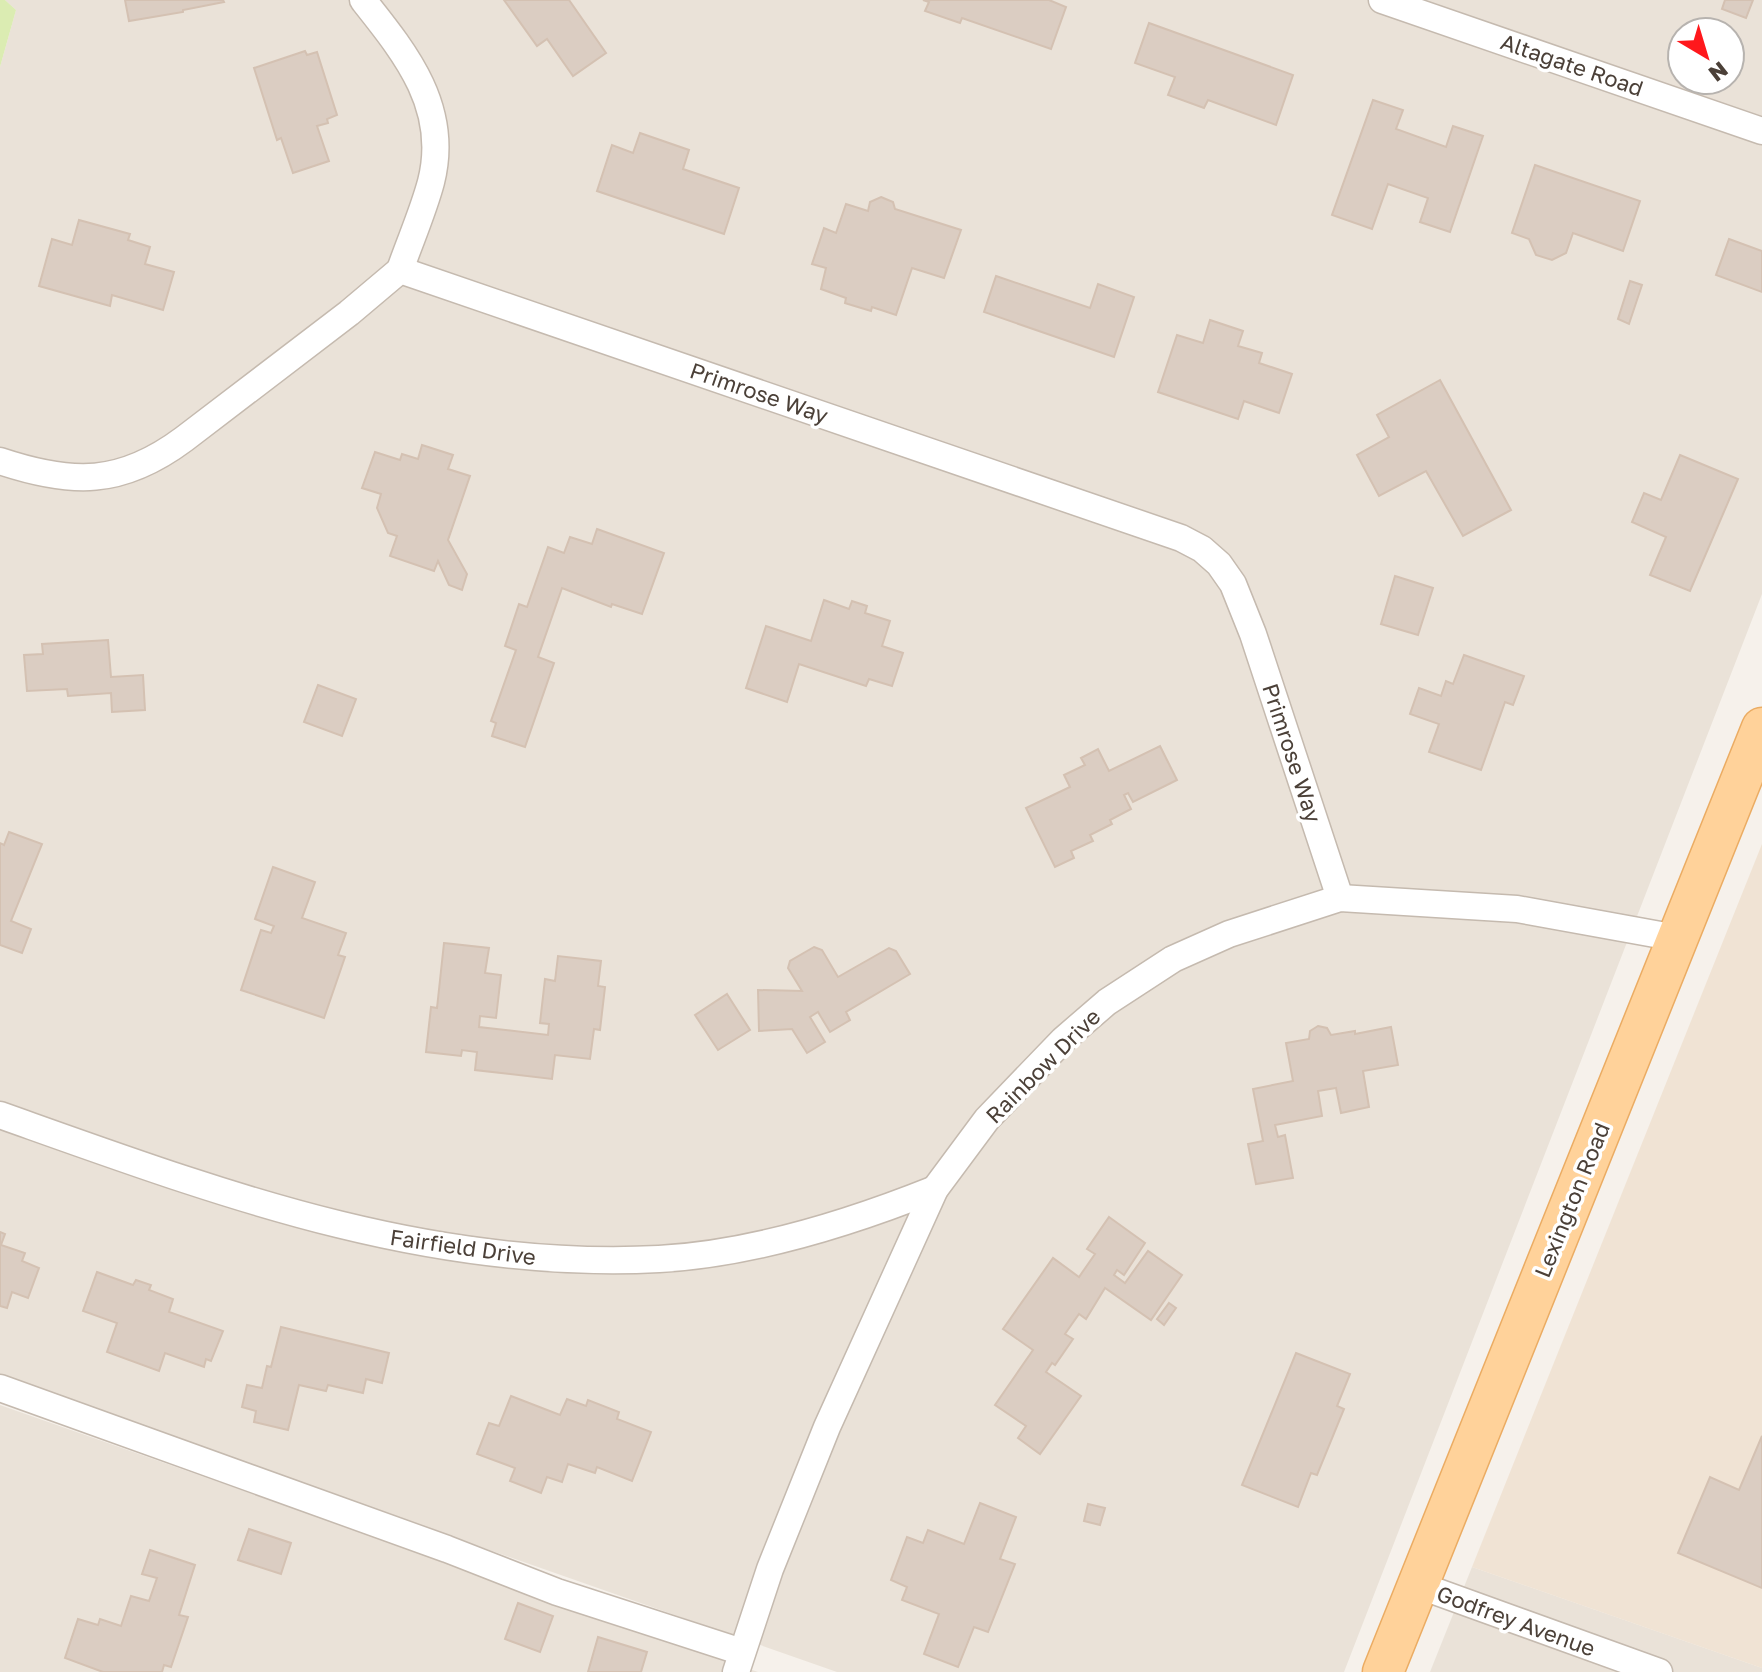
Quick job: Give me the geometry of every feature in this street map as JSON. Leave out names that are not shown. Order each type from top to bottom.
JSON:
[{"type":"main road","name":"Lexington Road","points":[[1383,1672],[1762,728]]},
{"type":"street","points":[[0,461],[34,472],[79,479],[107,476],[135,468],[184,439],[349,313],[400,270],[431,181],[434,130],[429,105],[413,66],[363,0]]},
{"type":"street","name":"Altagate Road","points":[[1382,0],[1762,131]]},
{"type":"street","name":"Primrose Way","points":[[400,270],[1181,538],[1202,549],[1219,564],[1233,584],[1243,609],[1340,898]]},
{"type":"street","name":"Rainbow Drive","points":[[739,1662],[770,1569],[827,1427],[935,1189],[987,1119],[1063,1040],[1107,1002],[1173,959],[1229,934],[1340,898],[1517,909],[1677,938]]},
{"type":"street","name":"Fairfield Drive","points":[[0,1115],[160,1172],[313,1220],[422,1244],[539,1259],[661,1259],[744,1248],[875,1213],[935,1189]]},
{"type":"street","points":[[0,1388],[447,1549],[739,1662]]},
{"type":"street","name":"Godfrey Avenue","points":[[1418,1585],[1659,1672]]},
{"type":"shaded area","points":[[5,0],[1762,0],[1762,594],[1344,1672],[837,1672],[0,1378],[0,67],[16,10]]},
{"type":"shaded area","points":[[1762,844],[1762,1668],[1472,1567]]},
{"type":"shaded area","points":[[0,1405],[758,1672],[0,1672]]},
{"type":"shaded area","points":[[1472,1567],[1762,1668],[1762,1672],[1430,1672]]},
{"type":"green space","points":[[0,0],[5,0],[16,10],[0,67]]},
{"type":"building","points":[[125,0],[223,0],[224,2],[129,21]]},
{"type":"building","points":[[504,0],[569,0],[606,53],[573,76],[547,39],[537,46]]},
{"type":"building","points":[[923,0],[1049,0],[1066,7],[1051,49],[962,18],[960,23],[925,11],[929,2]]},
{"type":"building","points":[[1725,0],[1753,0],[1746,18],[1722,9]]},
{"type":"building","points":[[1149,23],[1293,75],[1276,125],[1208,100],[1204,108],[1168,95],[1175,77],[1135,63]]},
{"type":"building","points":[[305,51],[307,55],[317,52],[337,115],[327,119],[328,123],[317,126],[329,161],[293,173],[281,138],[277,140],[254,68]]},
{"type":"building","points":[[1373,100],[1403,110],[1396,129],[1446,147],[1453,126],[1483,136],[1450,232],[1420,222],[1428,198],[1388,184],[1372,229],[1332,215]]},
{"type":"building","points":[[640,133],[689,150],[683,169],[739,188],[724,234],[597,191],[612,145],[633,153]]},
{"type":"building","points":[[1535,165],[1640,201],[1623,251],[1573,233],[1566,253],[1552,260],[1536,255],[1529,239],[1512,233]]},
{"type":"building","points":[[881,197],[893,202],[895,209],[961,230],[944,278],[912,268],[896,315],[845,303],[846,298],[821,289],[826,268],[812,264],[824,228],[836,233],[846,204],[868,211],[870,202]]},
{"type":"building","points":[[79,220],[130,234],[128,240],[150,247],[145,264],[174,272],[163,310],[112,295],[110,306],[39,286],[52,239],[72,245]]},
{"type":"building","points":[[1729,239],[1762,251],[1762,292],[1716,275]]},
{"type":"building","points":[[996,276],[1090,308],[1098,284],[1134,297],[1114,357],[984,312]]},
{"type":"building","points":[[1630,281],[1642,285],[1629,324],[1618,319]]},
{"type":"building","points":[[1210,320],[1243,331],[1238,346],[1262,353],[1259,363],[1292,374],[1279,413],[1244,401],[1238,419],[1158,392],[1177,335],[1203,343]]},
{"type":"building","points":[[1440,380],[1511,510],[1463,536],[1426,471],[1379,496],[1357,455],[1389,437],[1377,415]]},
{"type":"building","points":[[422,445],[453,455],[448,469],[470,476],[448,540],[467,574],[462,590],[449,585],[438,561],[434,571],[390,556],[397,536],[388,533],[377,508],[381,494],[362,488],[375,452],[400,460],[402,454],[418,459]]},
{"type":"building","points":[[1680,455],[1738,479],[1690,591],[1650,575],[1666,537],[1632,522],[1644,493],[1661,500]]},
{"type":"building","points":[[597,529],[664,553],[642,614],[612,604],[611,607],[562,588],[538,657],[554,663],[525,747],[492,736],[496,723],[491,721],[516,650],[505,646],[519,604],[527,607],[548,547],[564,553],[570,537],[592,544]]},
{"type":"building","points":[[1395,576],[1433,588],[1418,635],[1381,624]]},
{"type":"building","points":[[824,600],[849,609],[852,601],[867,606],[865,613],[890,621],[882,646],[903,653],[892,686],[869,679],[866,686],[799,664],[787,702],[746,688],[766,626],[811,641]]},
{"type":"building","points":[[108,640],[111,677],[143,675],[145,710],[112,712],[111,693],[68,696],[67,689],[27,691],[24,655],[43,654],[42,644]]},
{"type":"building","points":[[1464,655],[1524,676],[1513,705],[1505,702],[1481,770],[1429,752],[1439,724],[1410,714],[1419,688],[1441,696],[1446,681],[1453,684]]},
{"type":"building","points":[[318,685],[356,699],[342,736],[304,722]]},
{"type":"building","points":[[1160,746],[1177,780],[1133,802],[1128,793],[1124,795],[1131,809],[1110,820],[1112,824],[1090,835],[1093,841],[1071,851],[1074,858],[1055,867],[1026,808],[1070,787],[1064,775],[1085,765],[1081,758],[1098,749],[1109,771]]},
{"type":"building","points":[[9,832],[42,844],[11,921],[31,929],[22,953],[0,945],[0,843],[4,845]]},
{"type":"building","points":[[273,867],[315,882],[302,918],[346,933],[338,955],[345,957],[324,1018],[241,990],[261,930],[271,933],[274,926],[255,919]]},
{"type":"building","points":[[444,943],[489,948],[485,973],[501,975],[496,1018],[480,1016],[479,1027],[548,1035],[549,1024],[540,1023],[545,979],[555,981],[558,956],[601,961],[598,986],[605,987],[600,1030],[594,1029],[590,1059],[555,1055],[552,1079],[475,1070],[477,1052],[462,1050],[461,1056],[426,1052],[431,1007],[437,1008]]},
{"type":"building","points":[[814,947],[822,950],[838,977],[889,948],[896,951],[910,974],[846,1012],[850,1020],[830,1032],[818,1012],[810,1017],[825,1042],[807,1053],[792,1029],[759,1031],[758,990],[802,991],[788,968],[790,961]]},
{"type":"building","points":[[727,994],[750,1030],[718,1050],[695,1015]]},
{"type":"building","points":[[1318,1026],[1327,1028],[1331,1035],[1391,1027],[1398,1065],[1363,1071],[1369,1107],[1341,1113],[1336,1088],[1318,1091],[1322,1116],[1275,1125],[1278,1137],[1285,1135],[1293,1178],[1256,1184],[1248,1144],[1263,1141],[1253,1089],[1293,1081],[1286,1043],[1309,1039],[1310,1031]]},
{"type":"building","points":[[1109,1217],[1145,1243],[1124,1275],[1117,1270],[1114,1275],[1125,1283],[1148,1251],[1182,1275],[1151,1320],[1105,1288],[1086,1319],[1079,1314],[1065,1334],[1073,1339],[1055,1365],[1052,1363],[1046,1372],[1081,1396],[1040,1454],[1018,1438],[1026,1426],[995,1405],[1033,1350],[1003,1329],[1053,1258],[1079,1277],[1095,1254],[1087,1249]]},
{"type":"building","points":[[0,1232],[5,1234],[1,1245],[25,1253],[22,1261],[39,1268],[28,1298],[12,1292],[7,1308],[0,1306]]},
{"type":"building","points":[[97,1272],[133,1285],[136,1280],[151,1285],[149,1290],[173,1299],[169,1312],[223,1331],[211,1361],[206,1359],[204,1367],[165,1353],[159,1371],[107,1352],[117,1323],[83,1311]]},
{"type":"building","points":[[1169,1303],[1176,1308],[1164,1325],[1157,1319]]},
{"type":"building","points":[[281,1327],[389,1353],[382,1383],[366,1379],[363,1393],[328,1385],[326,1391],[299,1385],[288,1430],[254,1422],[256,1411],[242,1407],[247,1385],[262,1388]]},
{"type":"building","points":[[1296,1353],[1350,1374],[1337,1406],[1344,1409],[1317,1475],[1311,1473],[1298,1507],[1242,1485]]},
{"type":"building","points":[[511,1396],[560,1415],[567,1399],[586,1406],[588,1400],[619,1412],[617,1419],[651,1432],[632,1481],[597,1467],[595,1473],[568,1464],[562,1482],[547,1477],[541,1493],[510,1481],[515,1468],[477,1454],[489,1423],[499,1426]]},
{"type":"building","points":[[1762,1436],[1762,1588],[1678,1553],[1710,1477],[1739,1490]]},
{"type":"building","points":[[980,1503],[1016,1517],[1000,1559],[1015,1564],[988,1632],[974,1627],[958,1667],[924,1654],[939,1614],[902,1600],[907,1587],[891,1580],[907,1537],[923,1543],[928,1530],[964,1544]]},
{"type":"building","points":[[1088,1504],[1105,1508],[1100,1525],[1084,1521]]},
{"type":"building","points":[[249,1529],[291,1543],[281,1574],[238,1560]]},
{"type":"building","points":[[150,1550],[195,1565],[179,1615],[188,1617],[171,1667],[164,1665],[162,1672],[103,1672],[65,1658],[78,1619],[98,1625],[100,1619],[121,1626],[131,1596],[149,1601],[157,1578],[142,1574]]},
{"type":"building","points":[[518,1603],[553,1616],[540,1652],[505,1639]]},
{"type":"building","points":[[598,1637],[647,1652],[641,1672],[588,1672]]}]
